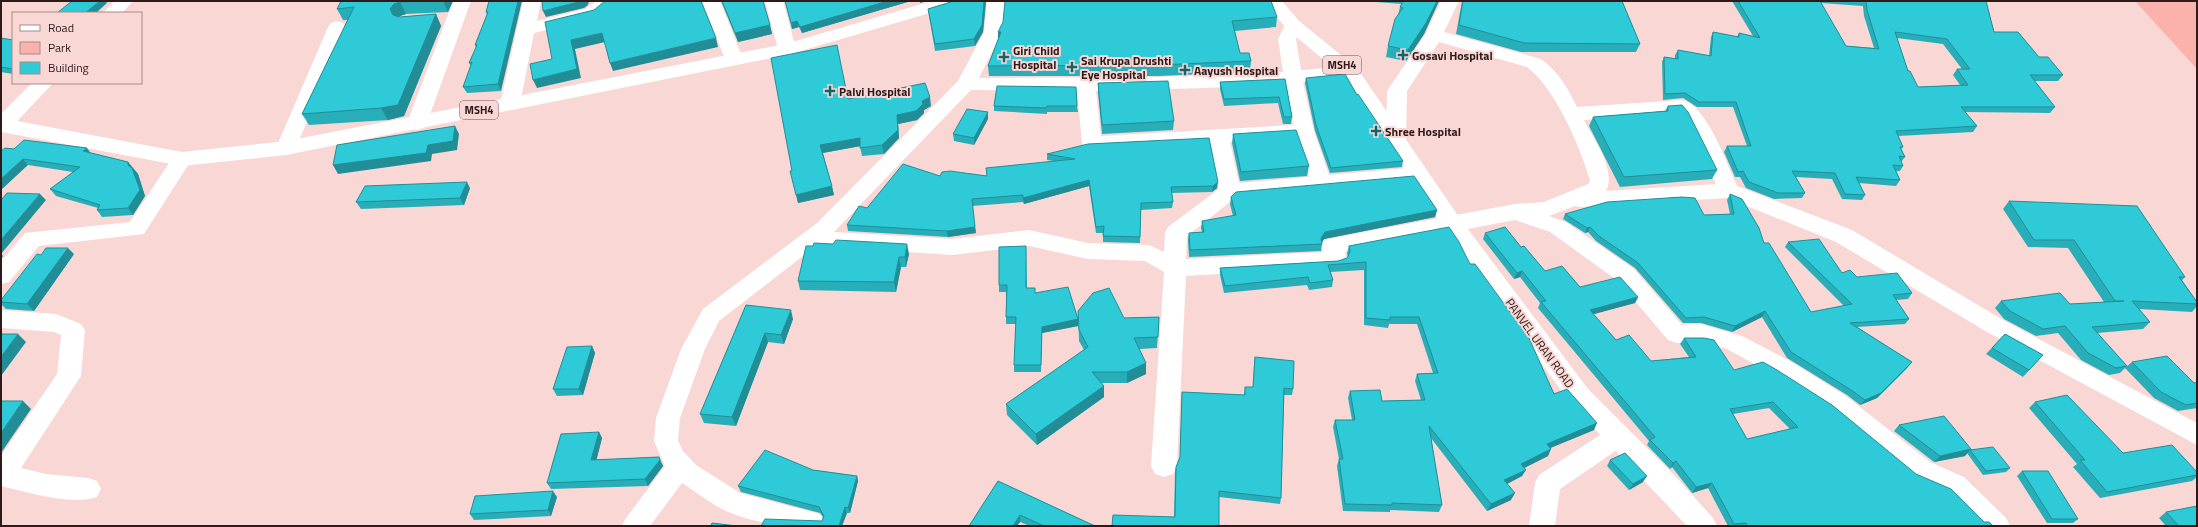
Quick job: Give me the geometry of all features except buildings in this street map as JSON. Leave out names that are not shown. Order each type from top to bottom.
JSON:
[{"type":"street","points":[[113,12],[124,1]]},
{"type":"street","points":[[510,104],[532,1]]},
{"type":"street","points":[[525,30],[591,13],[608,1]]},
{"type":"street","points":[[711,1],[734,59]]},
{"type":"street","points":[[774,1],[787,49]]},
{"type":"street","name":"MSH4","points":[[1,125],[182,159],[286,148],[787,49],[951,1]]},
{"type":"street","points":[[811,522],[734,503],[687,473],[673,458],[666,441],[668,418],[693,349],[711,315],[825,228],[966,84],[994,32],[996,1]]},
{"type":"street","name":"MSH4","points":[[1272,1],[1294,25],[1350,72],[1396,143]]},
{"type":"street","points":[[1396,143],[1397,91],[1434,35],[1450,1]]},
{"type":"street","points":[[435,19],[459,9]]},
{"type":"street","points":[[417,123],[459,9]]},
{"type":"street","points":[[1294,25],[1287,39],[1293,78],[1304,131],[1320,183]]},
{"type":"street","points":[[286,148],[337,27]]},
{"type":"street","points":[[812,238],[952,247],[1030,238],[1088,251],[1149,253],[1175,268],[1336,258],[1332,246],[1453,225],[1515,212],[1546,209],[1597,189],[1600,180],[1594,159],[1559,90],[1545,71],[1534,63],[1434,35]]},
{"type":"street","points":[[966,84],[1086,86],[1293,78],[1350,72]]},
{"type":"street","points":[[1,125],[42,84]]},
{"type":"street","points":[[1086,86],[1092,143],[1220,137],[1304,131]]},
{"type":"street","points":[[1571,114],[1683,106],[1696,122],[1729,191]]},
{"type":"street","points":[[1220,137],[1230,192]]},
{"type":"street","name":"PANVEL URAN ROAD","points":[[1396,143],[1420,174],[1453,225],[1579,396],[1704,526]]},
{"type":"street","points":[[1,276],[33,239],[136,229],[182,159]]},
{"type":"street","points":[[1164,466],[1176,233],[1230,192],[1420,174]]},
{"type":"street","points":[[1567,201],[1729,191],[1844,236],[1995,326],[2197,435]]},
{"type":"street","points":[[1515,212],[1558,227],[1626,275],[1676,334],[1700,333],[1734,342],[1782,368],[1837,403],[1921,470],[1955,485],[1997,526]]},
{"type":"street","points":[[1,319],[56,323],[73,330],[68,376],[2,475],[46,485],[88,489]]},
{"type":"street","points":[[1542,526],[1548,483],[1618,436]]},
{"type":"street","points":[[635,526],[680,466]]},
{"type":"green space","points":[[2135,1],[2197,1],[2197,69]]},
{"type":"place","name":"Gosavi Hospital","points":[[1403,55]]},
{"type":"place","name":"Giri Child Hospital","points":[[1004,57]]},
{"type":"place","name":"Sai Krupa Drushti Eye Hospital","points":[[1072,67]]},
{"type":"place","name":"Aayush Hospital","points":[[1185,70]]},
{"type":"place","name":"Palvi Hospital","points":[[830,91]]},
{"type":"place","name":"Shree Hospital","points":[[1376,131]]}]
